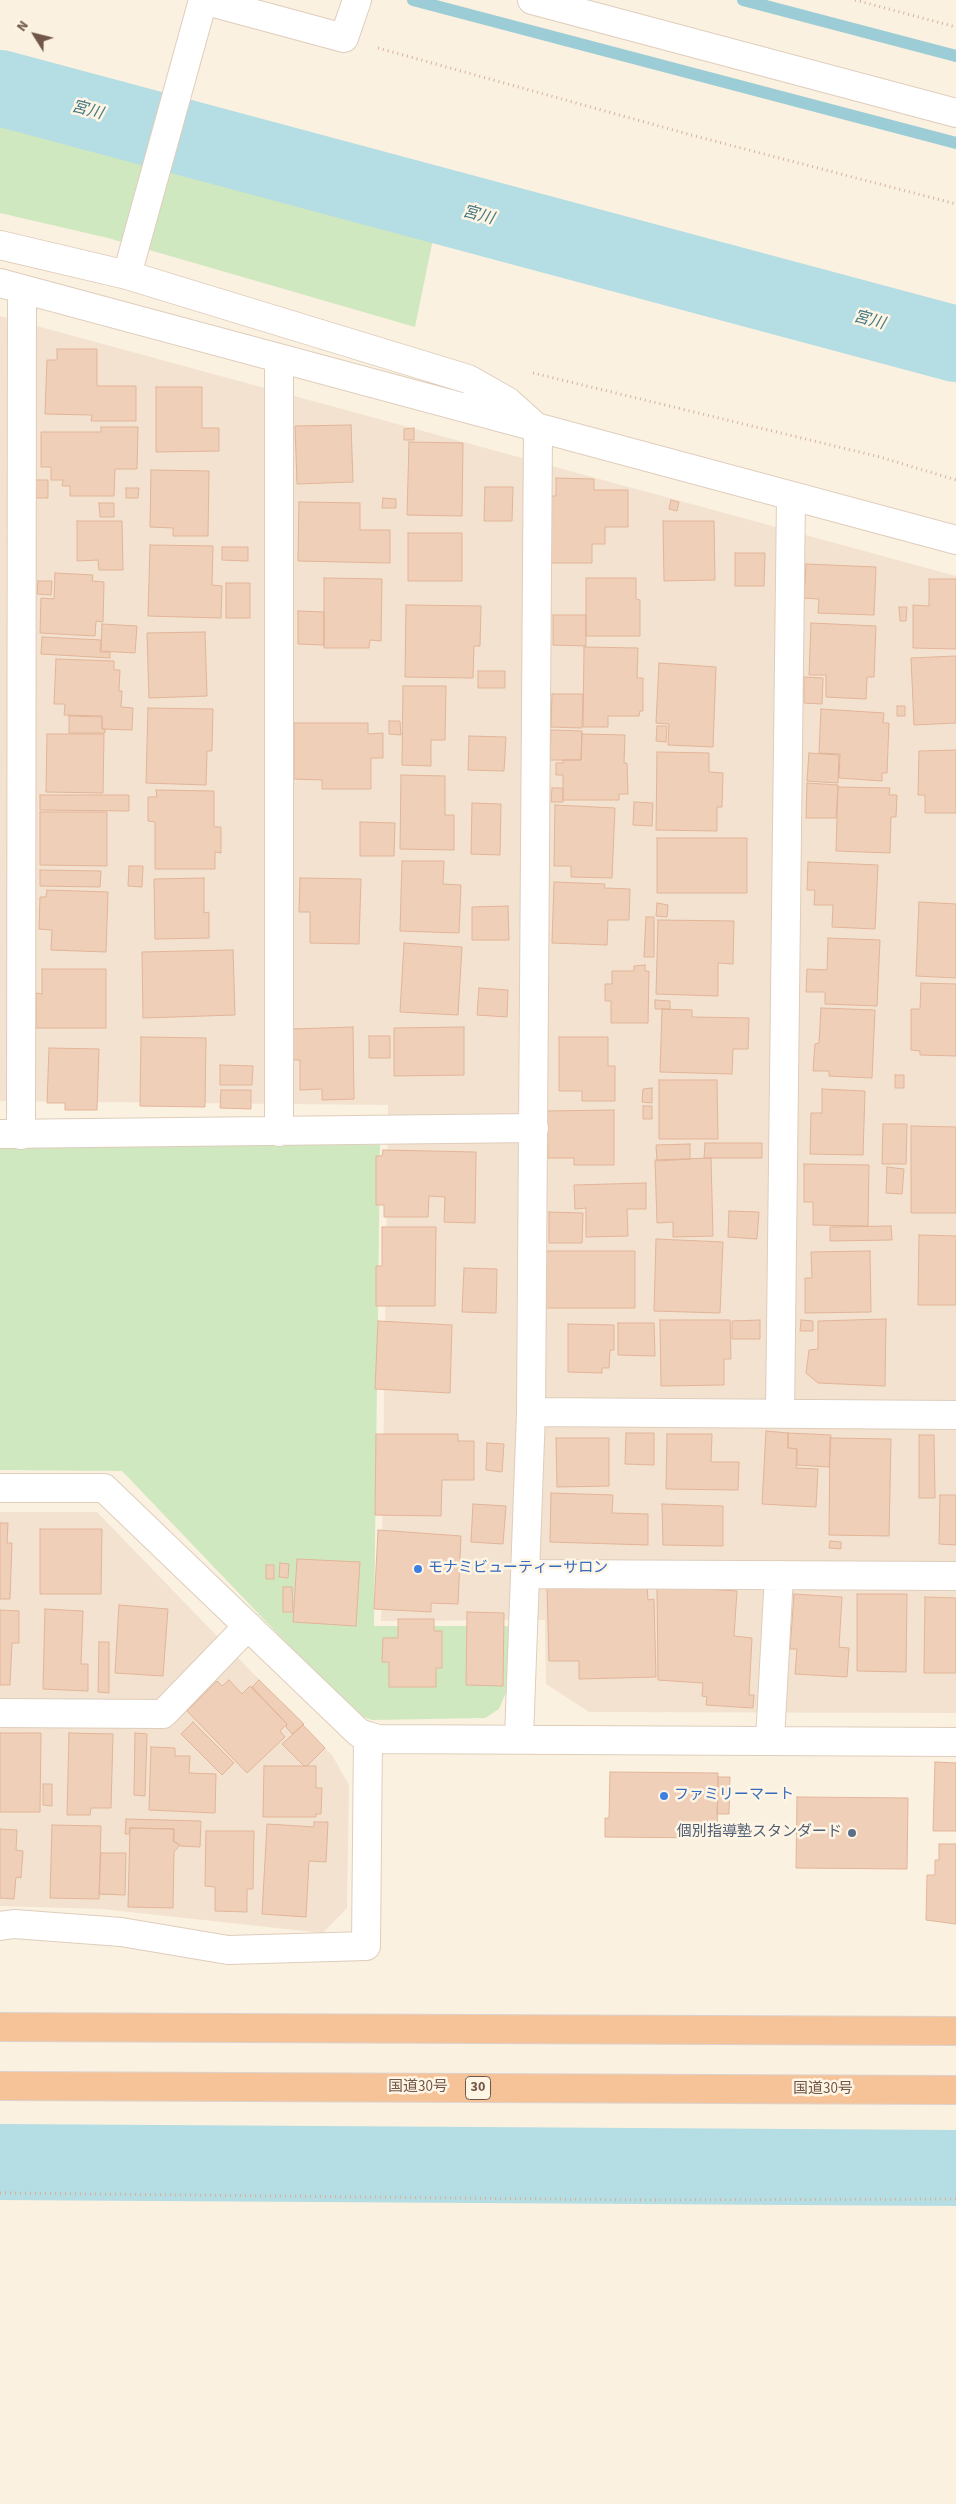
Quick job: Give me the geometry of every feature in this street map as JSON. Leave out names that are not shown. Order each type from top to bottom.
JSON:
[{"type":"highway","points":[[0,2027],[956,2031]]},
{"type":"highway","name":"国道30号","points":[[0,2086],[956,2090]]},
{"type":"street","points":[[130,264],[202,3],[344,38],[357,0]]},
{"type":"street","points":[[532,0],[956,113]]},
{"type":"street","points":[[0,245],[130,264],[468,379],[507,401],[538,429],[532,1412],[519,1738]]},
{"type":"street","points":[[534,1128],[10,1135],[11,286],[956,540]]},
{"type":"street","points":[[279,1132],[280,359]]},
{"type":"street","points":[[780,1414],[791,496]]},
{"type":"street","points":[[532,1412],[956,1415]]},
{"type":"street","points":[[0,1488],[104,1488],[359,1733],[378,1739],[519,1738],[956,1742]]},
{"type":"street","points":[[525,1574],[956,1576]]},
{"type":"street","points":[[770,1740],[779,1575]]},
{"type":"street","points":[[0,1712],[162,1714],[248,1626]]},
{"type":"street","points":[[0,1926],[14,1924],[120,1932],[228,1950],[366,1946],[368,1736]]},
{"type":"path","points":[[855,0],[956,27]]},
{"type":"path","points":[[344,38],[694,136],[956,204]]},
{"type":"path","points":[[530,372],[880,457],[956,480]]},
{"type":"path","points":[[0,2193],[643,2200],[956,2198]]},
{"type":"shaded area","points":[[0,316],[956,576],[956,1713],[589,1712],[546,1684],[545,1620],[381,1621],[388,1105],[0,1101]]},
{"type":"shaded area","points":[[0,1512],[97,1512],[332,1755],[349,1785],[347,1908],[323,1933],[102,1909],[0,1906]]},
{"type":"green space","points":[[0,124],[433,239],[415,327],[108,238],[0,213]]},
{"type":"green space","points":[[0,1144],[380,1145],[374,1626],[508,1626],[508,1688],[499,1709],[485,1718],[372,1720],[358,1715],[342,1701],[122,1471],[0,1470]]},
{"type":"building","points":[[57,349],[97,349],[97,386],[136,386],[136,421],[91,421],[92,415],[45,414],[47,360],[57,360]]},
{"type":"building","points":[[156,387],[202,387],[202,428],[219,428],[219,451],[156,452]]},
{"type":"building","points":[[351,425],[353,482],[297,484],[295,426]]},
{"type":"building","points":[[101,427],[138,427],[137,469],[115,469],[114,496],[70,496],[70,486],[62,486],[63,480],[51,480],[51,467],[41,467],[41,432],[101,432]]},
{"type":"building","points":[[414,428],[414,440],[404,440],[404,429]]},
{"type":"building","points":[[409,442],[463,443],[462,516],[407,515]]},
{"type":"building","points":[[151,470],[209,471],[208,536],[173,536],[173,528],[150,527]]},
{"type":"building","points":[[556,478],[594,479],[594,490],[628,490],[628,527],[605,527],[605,544],[592,544],[592,563],[546,563],[547,496],[556,496]]},
{"type":"building","points":[[36,480],[48,480],[48,498],[36,498]]},
{"type":"building","points":[[485,487],[513,487],[512,521],[484,521]]},
{"type":"building","points":[[126,488],[139,488],[138,498],[126,498]]},
{"type":"building","points":[[383,498],[396,499],[396,508],[382,508]]},
{"type":"building","points":[[671,500],[679,502],[677,511],[669,509]]},
{"type":"building","points":[[299,502],[360,503],[360,530],[390,530],[390,563],[298,561]]},
{"type":"building","points":[[99,503],[114,503],[114,517],[100,517]]},
{"type":"building","points":[[77,521],[122,521],[123,570],[99,570],[98,560],[77,561]]},
{"type":"building","points":[[663,521],[714,521],[715,580],[664,581]]},
{"type":"building","points":[[408,533],[462,533],[462,581],[408,581]]},
{"type":"building","points":[[150,545],[213,546],[212,585],[222,586],[221,618],[148,616]]},
{"type":"building","points":[[222,547],[248,547],[248,561],[222,560]]},
{"type":"building","points":[[735,553],[765,553],[764,586],[735,586]]},
{"type":"building","points":[[806,564],[876,567],[874,615],[818,613],[819,599],[804,598]]},
{"type":"building","points":[[55,573],[93,575],[92,581],[104,582],[103,622],[96,621],[95,636],[40,633],[41,598],[54,599]]},
{"type":"building","points":[[324,578],[382,579],[381,641],[370,640],[369,648],[324,648]]},
{"type":"building","points":[[586,578],[636,578],[636,599],[640,600],[640,636],[586,636]]},
{"type":"building","points":[[929,579],[956,579],[956,649],[913,648],[913,605],[929,606]]},
{"type":"building","points":[[38,581],[52,581],[51,595],[37,594]]},
{"type":"building","points":[[226,583],[250,583],[250,618],[226,618]]},
{"type":"building","points":[[406,605],[481,606],[480,646],[474,646],[473,678],[405,677]]},
{"type":"building","points":[[899,607],[907,607],[906,621],[900,621]]},
{"type":"building","points":[[298,611],[324,612],[324,645],[298,644]]},
{"type":"building","points":[[553,615],[586,615],[586,646],[553,645]]},
{"type":"building","points":[[811,623],[876,626],[874,677],[867,677],[866,699],[826,697],[826,675],[809,675]]},
{"type":"building","points":[[102,624],[137,626],[135,653],[101,651]]},
{"type":"building","points":[[205,632],[207,696],[149,698],[147,633]]},
{"type":"building","points":[[42,637],[101,640],[100,652],[110,652],[110,658],[41,654]]},
{"type":"building","points":[[584,647],[638,648],[637,678],[643,678],[643,711],[640,711],[639,716],[608,716],[608,727],[583,727]]},
{"type":"building","points":[[956,656],[956,723],[914,725],[911,658]]},
{"type":"building","points":[[56,659],[114,661],[114,670],[120,670],[119,691],[122,691],[121,707],[133,708],[132,730],[102,729],[102,716],[64,715],[65,704],[54,704]]},
{"type":"building","points":[[659,663],[716,667],[713,747],[668,745],[669,724],[656,723]]},
{"type":"building","points":[[478,671],[505,671],[505,688],[478,688]]},
{"type":"building","points":[[804,677],[823,678],[822,704],[804,703]]},
{"type":"building","points":[[403,686],[446,686],[445,740],[431,740],[431,766],[402,765]]},
{"type":"building","points":[[552,694],[583,694],[582,728],[551,727]]},
{"type":"building","points":[[897,706],[905,706],[905,716],[897,716]]},
{"type":"building","points":[[148,708],[213,709],[212,751],[207,751],[206,785],[146,783]]},
{"type":"building","points":[[821,709],[884,713],[883,723],[889,723],[887,773],[882,773],[882,781],[839,778],[840,754],[819,753]]},
{"type":"building","points":[[69,716],[102,717],[102,729],[105,729],[105,733],[69,733]]},
{"type":"building","points":[[389,721],[400,721],[401,735],[389,734]]},
{"type":"building","points":[[294,723],[368,723],[368,734],[383,733],[383,758],[371,758],[371,789],[322,789],[322,780],[294,779]]},
{"type":"building","points":[[657,726],[667,726],[666,742],[656,741]]},
{"type":"building","points":[[551,730],[582,731],[581,760],[550,760]]},
{"type":"building","points":[[47,734],[104,734],[103,793],[46,792]]},
{"type":"building","points":[[582,734],[625,735],[624,763],[627,763],[628,794],[619,794],[619,800],[563,800],[563,775],[556,775],[556,763],[563,763],[563,760],[581,760]]},
{"type":"building","points":[[469,736],[506,737],[504,771],[468,770]]},
{"type":"building","points":[[956,750],[956,813],[925,813],[925,795],[918,795],[919,751]]},
{"type":"building","points":[[657,752],[709,753],[709,772],[723,773],[722,807],[717,807],[717,831],[656,830]]},
{"type":"building","points":[[809,753],[839,755],[838,783],[807,781]]},
{"type":"building","points":[[401,775],[445,776],[445,815],[454,815],[454,850],[400,849]]},
{"type":"building","points":[[807,783],[838,785],[836,818],[806,818]]},
{"type":"building","points":[[838,787],[890,788],[889,795],[897,795],[896,817],[891,817],[890,853],[836,851]]},
{"type":"building","points":[[552,788],[563,788],[563,802],[551,802]]},
{"type":"building","points":[[156,790],[214,791],[214,827],[221,827],[221,853],[215,852],[215,869],[155,869],[155,822],[148,821],[148,797],[157,797]]},
{"type":"building","points":[[40,795],[129,795],[129,811],[40,810]]},
{"type":"building","points":[[634,802],[653,803],[652,826],[633,825]]},
{"type":"building","points":[[472,803],[501,804],[500,855],[471,854]]},
{"type":"building","points":[[555,805],[615,808],[612,878],[571,877],[571,866],[554,866]]},
{"type":"building","points":[[40,812],[107,812],[107,866],[40,865]]},
{"type":"building","points":[[360,822],[395,823],[394,856],[360,856]]},
{"type":"building","points":[[657,838],[747,838],[747,893],[657,893]]},
{"type":"building","points":[[402,861],[444,861],[443,884],[461,885],[459,933],[400,931]]},
{"type":"building","points":[[808,862],[878,865],[875,929],[832,927],[833,905],[814,905],[815,890],[807,890]]},
{"type":"building","points":[[129,866],[143,866],[142,887],[128,886]]},
{"type":"building","points":[[40,870],[101,871],[100,887],[40,886]]},
{"type":"building","points":[[204,878],[204,913],[209,912],[209,938],[155,939],[154,879]]},
{"type":"building","points":[[300,878],[361,879],[359,944],[310,943],[310,912],[299,912]]},
{"type":"building","points":[[554,882],[605,884],[604,888],[630,889],[629,920],[608,920],[607,945],[552,943]]},
{"type":"building","points":[[47,890],[108,892],[106,952],[51,950],[52,930],[39,929],[40,897],[46,897]]},
{"type":"building","points":[[919,902],[956,904],[956,978],[916,976]]},
{"type":"building","points":[[657,903],[668,905],[667,917],[656,916]]},
{"type":"building","points":[[508,906],[509,940],[472,940],[472,907]]},
{"type":"building","points":[[646,917],[654,917],[654,957],[644,957]]},
{"type":"building","points":[[658,920],[734,921],[733,964],[718,963],[718,996],[656,994]]},
{"type":"building","points":[[828,938],[880,940],[877,1006],[825,1004],[825,992],[806,992],[807,969],[827,970]]},
{"type":"building","points":[[404,943],[462,947],[458,1015],[400,1012]]},
{"type":"building","points":[[233,950],[235,1015],[143,1018],[142,952]]},
{"type":"building","points":[[645,965],[645,971],[649,971],[648,1023],[611,1023],[611,1001],[605,1001],[605,984],[612,984],[612,971],[634,971],[634,966]]},
{"type":"building","points":[[42,969],[106,969],[106,1028],[36,1028],[36,993],[42,994]]},
{"type":"building","points":[[921,983],[956,984],[956,1056],[920,1055],[920,1051],[911,1050],[911,1009],[920,1009]]},
{"type":"building","points":[[479,988],[508,990],[507,1017],[477,1015]]},
{"type":"building","points":[[655,1000],[670,1001],[670,1009],[655,1009]]},
{"type":"building","points":[[821,1008],[875,1010],[872,1078],[829,1076],[829,1071],[813,1071],[815,1044],[819,1043]]},
{"type":"building","points":[[662,1009],[692,1010],[692,1017],[749,1018],[748,1049],[733,1049],[732,1074],[660,1072]]},
{"type":"building","points":[[353,1027],[354,1099],[322,1100],[322,1089],[300,1090],[300,1060],[293,1060],[292,1029]]},
{"type":"building","points":[[464,1027],[464,1075],[394,1076],[394,1028]]},
{"type":"building","points":[[369,1036],[390,1036],[390,1058],[369,1058]]},
{"type":"building","points":[[141,1037],[206,1038],[205,1107],[140,1106]]},
{"type":"building","points":[[559,1037],[608,1037],[608,1066],[615,1066],[615,1101],[582,1101],[582,1091],[559,1091]]},
{"type":"building","points":[[49,1048],[99,1049],[97,1110],[65,1110],[65,1103],[47,1103]]},
{"type":"building","points":[[220,1065],[253,1066],[252,1085],[220,1085]]},
{"type":"building","points":[[895,1075],[904,1075],[904,1088],[895,1088]]},
{"type":"building","points":[[659,1080],[717,1080],[718,1139],[659,1139]]},
{"type":"building","points":[[652,1088],[652,1103],[642,1102],[643,1089]]},
{"type":"building","points":[[822,1089],[865,1091],[863,1155],[810,1154],[811,1113],[822,1113]]},
{"type":"building","points":[[221,1090],[251,1090],[251,1109],[220,1108]]},
{"type":"building","points":[[643,1106],[652,1106],[652,1119],[643,1119]]},
{"type":"building","points":[[614,1110],[614,1165],[574,1165],[574,1158],[548,1158],[547,1111]]},
{"type":"building","points":[[883,1124],[907,1124],[906,1164],[882,1164]]},
{"type":"building","points":[[911,1126],[956,1127],[956,1213],[911,1213]]},
{"type":"building","points":[[705,1143],[762,1143],[762,1158],[704,1158]]},
{"type":"building","points":[[690,1144],[690,1159],[657,1161],[656,1145]]},
{"type":"building","points":[[383,1150],[476,1152],[475,1223],[444,1222],[445,1197],[429,1196],[428,1217],[384,1217],[384,1205],[376,1205],[376,1156],[382,1156]]},
{"type":"building","points":[[711,1158],[713,1236],[673,1237],[673,1222],[657,1223],[655,1160]]},
{"type":"building","points":[[804,1164],[869,1165],[868,1226],[813,1225],[813,1202],[804,1202]]},
{"type":"building","points":[[887,1167],[904,1169],[902,1194],[886,1193]]},
{"type":"building","points":[[646,1183],[646,1209],[627,1209],[628,1236],[586,1237],[586,1208],[575,1209],[574,1185]]},
{"type":"building","points":[[729,1211],[759,1212],[757,1239],[728,1237]]},
{"type":"building","points":[[549,1212],[583,1213],[582,1243],[549,1243]]},
{"type":"building","points":[[891,1226],[892,1240],[830,1241],[830,1227]]},
{"type":"building","points":[[382,1227],[436,1227],[435,1306],[376,1306],[376,1266],[382,1266]]},
{"type":"building","points":[[919,1235],[956,1236],[956,1305],[918,1305]]},
{"type":"building","points":[[656,1239],[723,1242],[720,1313],[654,1311]]},
{"type":"building","points":[[545,1251],[635,1251],[635,1308],[545,1308]]},
{"type":"building","points":[[870,1251],[871,1312],[805,1313],[805,1278],[812,1278],[811,1252]]},
{"type":"building","points":[[464,1268],[497,1269],[496,1313],[462,1312]]},
{"type":"building","points":[[886,1319],[885,1386],[818,1383],[806,1373],[809,1350],[818,1349],[818,1321]]},
{"type":"building","points":[[660,1320],[730,1320],[731,1359],[724,1359],[724,1385],[661,1386]]},
{"type":"building","points":[[760,1320],[760,1339],[732,1339],[732,1321]]},
{"type":"building","points":[[801,1320],[813,1321],[813,1331],[800,1331]]},
{"type":"building","points":[[378,1321],[452,1325],[450,1393],[375,1389]]},
{"type":"building","points":[[618,1323],[654,1323],[655,1356],[618,1355]]},
{"type":"building","points":[[568,1324],[614,1325],[614,1350],[610,1350],[609,1368],[602,1368],[602,1373],[568,1372]]},
{"type":"building","points":[[766,1431],[788,1433],[788,1448],[797,1449],[796,1468],[818,1469],[816,1507],[762,1504]]},
{"type":"building","points":[[626,1433],[654,1433],[654,1465],[625,1464]]},
{"type":"building","points":[[788,1433],[831,1435],[829,1467],[797,1465],[797,1449],[788,1448]]},
{"type":"building","points":[[376,1434],[458,1434],[458,1441],[474,1441],[474,1480],[442,1480],[441,1516],[375,1515]]},
{"type":"building","points":[[667,1434],[712,1434],[711,1462],[739,1462],[738,1490],[666,1489]]},
{"type":"building","points":[[919,1435],[934,1435],[935,1498],[919,1498]]},
{"type":"building","points":[[556,1438],[609,1438],[609,1486],[557,1487]]},
{"type":"building","points":[[830,1438],[891,1439],[889,1536],[829,1535]]},
{"type":"building","points":[[487,1443],[504,1444],[502,1472],[486,1470]]},
{"type":"building","points":[[551,1493],[613,1495],[612,1513],[648,1514],[648,1545],[550,1542]]},
{"type":"building","points":[[940,1495],[956,1495],[956,1545],[939,1544]]},
{"type":"building","points":[[473,1504],[506,1506],[503,1544],[471,1542]]},
{"type":"building","points":[[662,1504],[723,1506],[723,1546],[663,1545]]},
{"type":"building","points":[[0,1523],[8,1523],[7,1543],[12,1543],[10,1599],[0,1599]]},
{"type":"building","points":[[40,1529],[102,1529],[101,1594],[40,1594]]},
{"type":"building","name":"モナミビューティーサロン","points":[[378,1530],[461,1536],[458,1604],[431,1603],[431,1612],[374,1609]]},
{"type":"building","points":[[830,1541],[841,1542],[841,1549],[829,1548]]},
{"type":"building","points":[[297,1559],[360,1562],[356,1626],[293,1622]]},
{"type":"building","points":[[280,1563],[289,1564],[288,1578],[279,1577]]},
{"type":"building","points":[[266,1565],[274,1565],[274,1579],[266,1579]]},
{"type":"building","points":[[647,1585],[648,1600],[654,1599],[656,1677],[579,1679],[579,1661],[549,1661],[547,1588]]},
{"type":"building","points":[[657,1586],[737,1591],[734,1636],[752,1638],[749,1695],[754,1695],[753,1708],[706,1705],[707,1697],[702,1696],[703,1683],[658,1680]]},
{"type":"building","points":[[283,1587],[292,1587],[293,1612],[283,1612]]},
{"type":"building","points":[[794,1594],[842,1597],[839,1647],[849,1648],[847,1677],[795,1674],[797,1649],[790,1649]]},
{"type":"building","points":[[857,1594],[907,1594],[906,1672],[857,1671]]},
{"type":"building","points":[[925,1597],[956,1598],[956,1673],[924,1673]]},
{"type":"building","points":[[119,1605],[168,1609],[163,1676],[115,1673]]},
{"type":"building","points":[[45,1609],[83,1611],[81,1664],[88,1664],[88,1691],[43,1689]]},
{"type":"building","points":[[0,1610],[19,1611],[19,1643],[12,1643],[10,1685],[0,1685]]},
{"type":"building","points":[[467,1612],[504,1613],[503,1686],[466,1685]]},
{"type":"building","points":[[398,1619],[434,1619],[434,1631],[442,1631],[442,1668],[436,1668],[436,1687],[389,1687],[389,1662],[382,1662],[383,1638],[398,1638]]},
{"type":"building","points":[[99,1642],[109,1642],[109,1693],[98,1692]]},
{"type":"building","points":[[229,1680],[242,1694],[250,1686],[287,1724],[280,1731],[285,1737],[247,1773],[187,1711],[217,1681],[222,1686]]},
{"type":"building","points":[[259,1680],[304,1724],[292,1734],[286,1727],[287,1724],[252,1687]]},
{"type":"building","points":[[193,1722],[234,1763],[222,1775],[181,1734]]},
{"type":"building","points":[[303,1725],[325,1748],[307,1766],[304,1766],[282,1744]]},
{"type":"building","points":[[0,1733],[41,1733],[40,1812],[0,1812]]},
{"type":"building","points":[[69,1733],[113,1734],[111,1808],[91,1808],[90,1815],[67,1815]]},
{"type":"building","points":[[135,1733],[147,1734],[145,1796],[134,1795]]},
{"type":"building","points":[[151,1747],[175,1748],[175,1756],[190,1756],[189,1773],[216,1774],[215,1813],[149,1810]]},
{"type":"building","points":[[935,1762],[956,1763],[956,1831],[933,1831]]},
{"type":"building","points":[[264,1766],[316,1766],[316,1788],[322,1788],[321,1814],[316,1814],[316,1817],[263,1817]]},
{"type":"building","name":"ファミリーマート","points":[[610,1772],[718,1773],[717,1838],[605,1837],[605,1818],[609,1818]]},
{"type":"building","points":[[718,1777],[730,1777],[729,1814],[717,1814]]},
{"type":"building","points":[[43,1784],[52,1784],[52,1806],[43,1805]]},
{"type":"building","name":"個別指導塾スタンダード","points":[[797,1797],[908,1798],[907,1869],[796,1868]]},
{"type":"building","points":[[126,1819],[201,1821],[200,1847],[180,1846],[174,1841],[174,1829],[130,1828],[129,1834],[125,1834]]},
{"type":"building","points":[[314,1822],[328,1822],[326,1862],[309,1861],[306,1917],[262,1914],[267,1824],[314,1827]]},
{"type":"building","points":[[52,1825],[101,1826],[99,1899],[50,1898]]},
{"type":"building","points":[[130,1828],[174,1829],[173,1841],[180,1845],[174,1852],[173,1908],[128,1907]]},
{"type":"building","points":[[0,1829],[17,1830],[16,1850],[23,1851],[21,1878],[16,1877],[14,1899],[0,1898]]},
{"type":"building","points":[[206,1831],[254,1831],[253,1889],[247,1889],[247,1912],[215,1911],[215,1887],[205,1886]]},
{"type":"building","points":[[939,1844],[956,1844],[956,1924],[926,1920],[927,1875],[935,1875],[935,1860],[939,1860]]},
{"type":"building","points":[[101,1853],[126,1853],[125,1895],[99,1894]]},
{"type":"waterway","points":[[413,0],[956,143]]},
{"type":"waterway","points":[[743,0],[956,56]]},
{"type":"waterway","name":"宮川","points":[[0,88],[956,344]]},
{"type":"waterway","points":[[0,2162],[956,2168]]},
{"type":"place","name":"モナミビューティーサロン","points":[[418,1569]]},
{"type":"place","name":"ファミリーマート","points":[[664,1796]]},
{"type":"place","name":"個別指導塾スタンダード","points":[[852,1833]]}]
